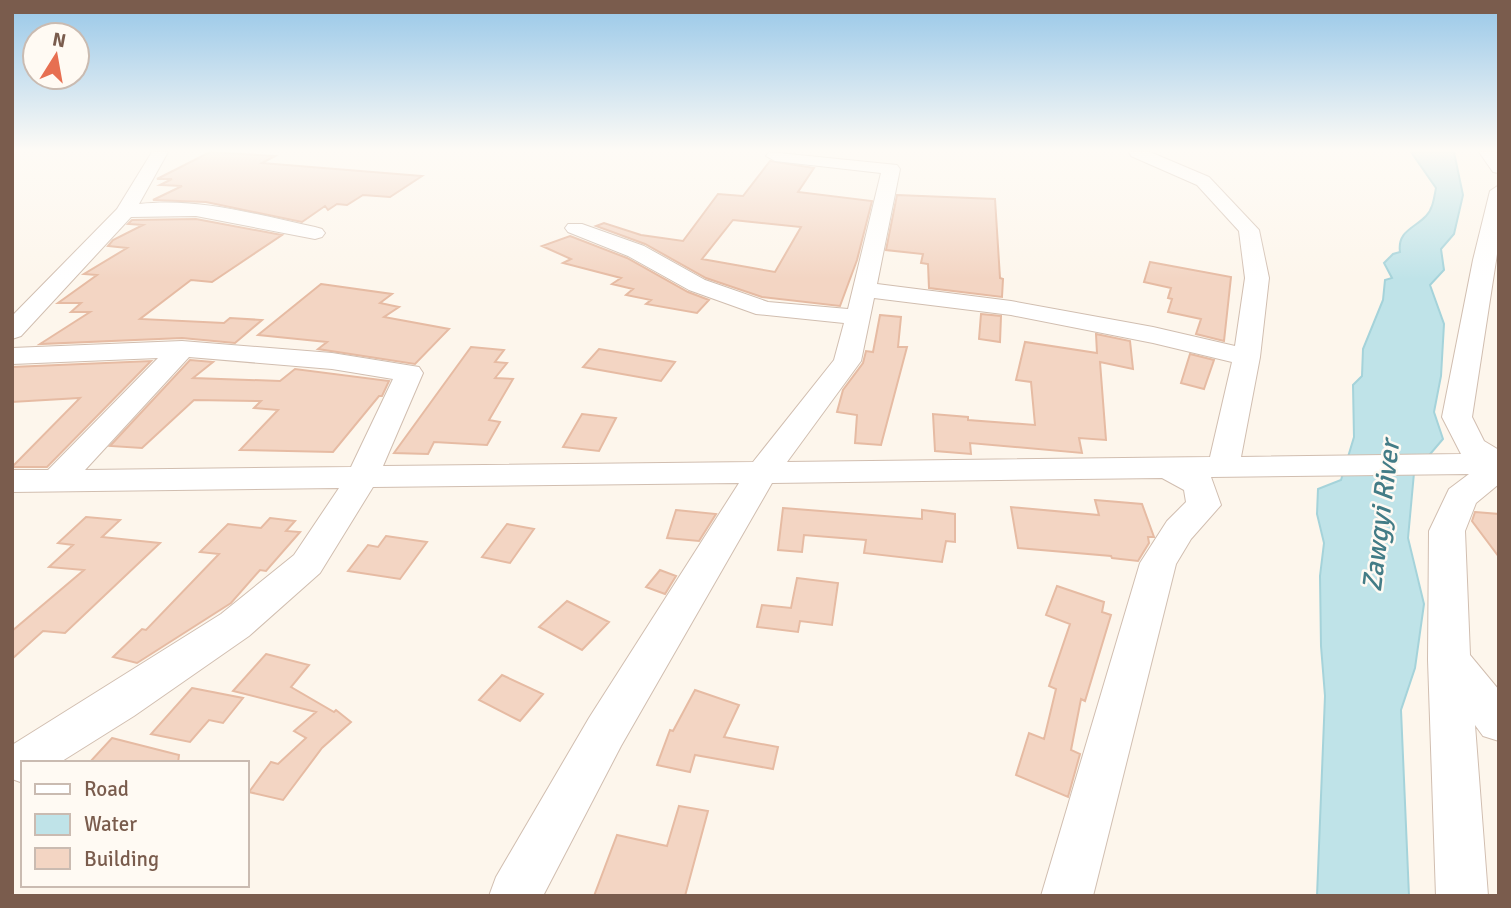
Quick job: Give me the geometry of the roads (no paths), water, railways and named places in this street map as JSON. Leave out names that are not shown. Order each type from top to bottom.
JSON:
[{"type":"street","points":[[12,331],[125,212],[135,194]]},
{"type":"street","points":[[515,896],[605,732],[761,474],[847,361],[886,194]]},
{"type":"street","points":[[1216,194],[1249,230],[1257,278],[1247,357],[1223,469]]},
{"type":"street","points":[[1491,465],[1471,447],[1457,417],[1491,263],[1499,194]]},
{"type":"street","points":[[125,212],[150,208],[193,210],[315,233]]},
{"type":"street","points":[[575,228],[636,251],[697,285],[765,309],[862,304],[1012,308],[1153,334],[1247,357]]},
{"type":"street","points":[[12,356],[182,349],[332,361],[409,373],[362,478],[307,564],[235,625],[119,704],[37,752],[27,761]]},
{"type":"street","points":[[57,481],[182,349]]},
{"type":"street","points":[[12,481],[1491,465]]},
{"type":"street","points":[[1462,896],[1449,660],[1447,531],[1461,497],[1491,465]]},
{"type":"street","points":[[1067,896],[1158,563],[1179,530],[1204,505],[1199,485],[1172,470]]},
{"type":"street","points":[[1449,660],[1499,722]]},
{"type":"water","name":"Zawgyi River","points":[[1435,194],[1463,194],[1454,234],[1441,249],[1444,270],[1430,285],[1444,324],[1441,376],[1434,412],[1443,439],[1414,473],[1408,538],[1424,604],[1415,668],[1401,710],[1409,896],[1317,896],[1325,696],[1320,576],[1324,543],[1317,514],[1318,489],[1341,480],[1354,437],[1353,385],[1362,376],[1363,349],[1383,300],[1385,280],[1392,278],[1384,263],[1393,254],[1400,252],[1401,239],[1426,216]]}]
